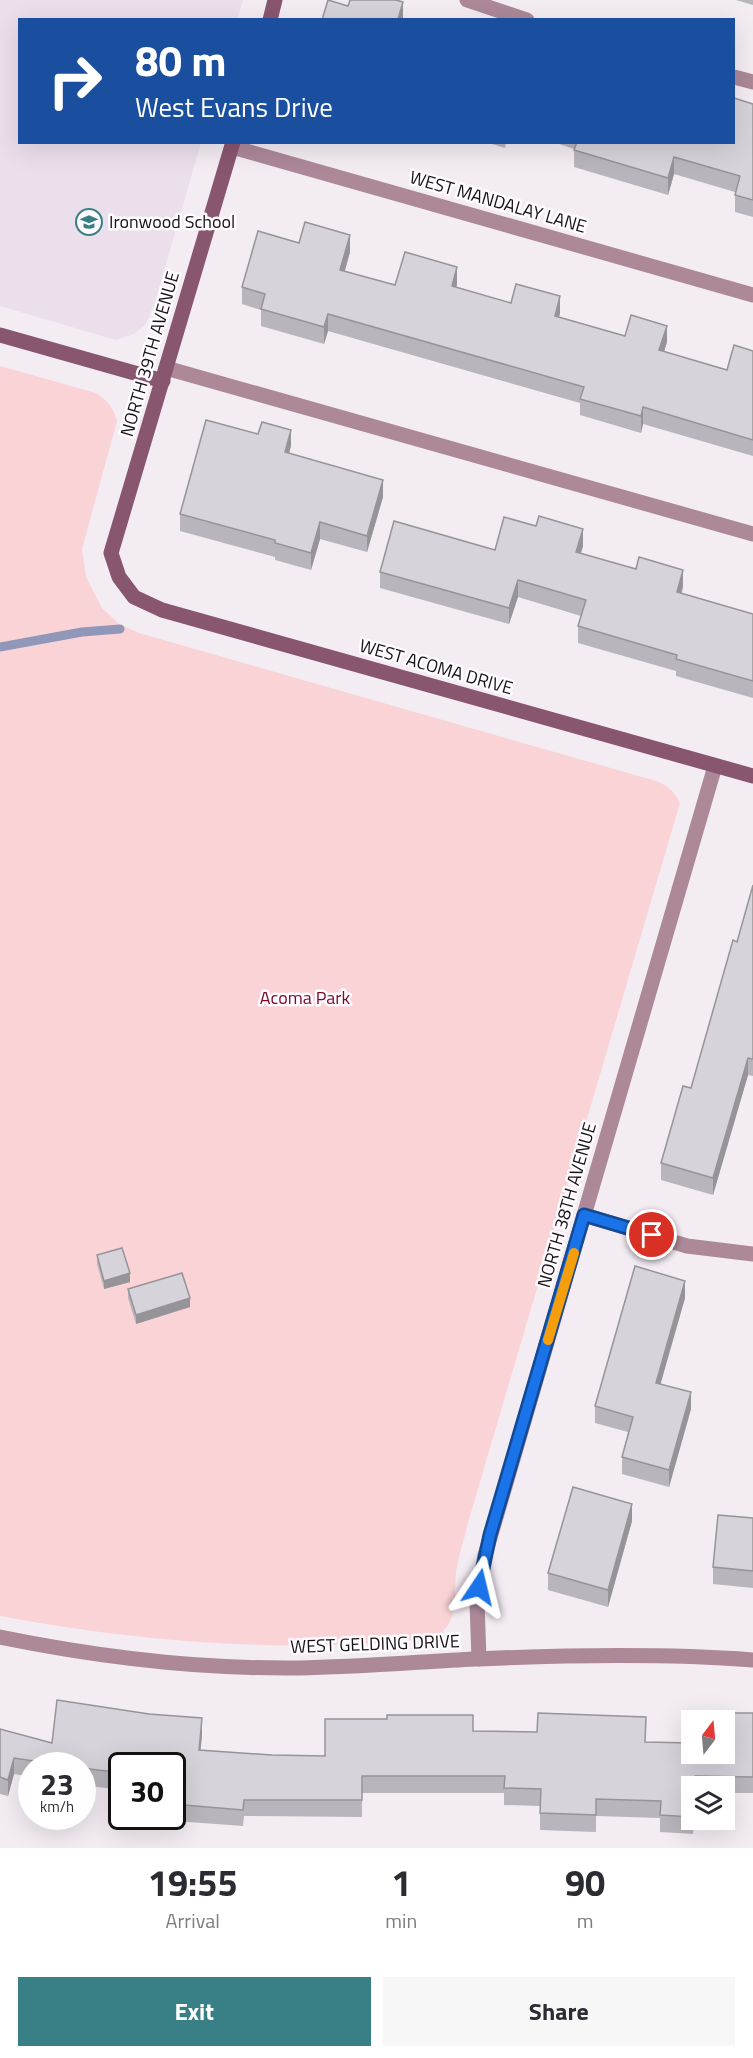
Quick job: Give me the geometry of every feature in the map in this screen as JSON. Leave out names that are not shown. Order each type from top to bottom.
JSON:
[{"type":"street","points":[[271,18],[276,0]]},
{"type":"street","points":[[467,0],[521,18]]},
{"type":"street","points":[[735,76],[753,82]]},
{"type":"street","name":"WEST MANDALAY LANE","points":[[232,145],[753,295]]},
{"type":"street","name":"NORTH 39TH AVENUE","points":[[119,577],[111,553],[232,145]]},
{"type":"street","points":[[0,335],[164,375],[753,534]]},
{"type":"street","name":"WEST ACOMA DRIVE","points":[[119,577],[134,597],[162,610],[753,776]]},
{"type":"street","name":"NORTH 38TH AVENUE","points":[[479,1659],[477,1603],[485,1555],[716,766]]},
{"type":"street","points":[[584,1215],[687,1246],[753,1254]]},
{"type":"street","name":"WEST GELDING DRIVE","points":[[0,1637],[56,1649],[176,1664],[298,1668],[479,1659],[648,1656],[753,1660]]},
{"type":"shaded area","name":"Ironwood School","points":[[0,0],[243,0],[237,18],[18,18],[18,144],[201,144],[155,302],[146,324],[134,334],[116,340],[0,306]]},
{"type":"green space","name":"Acoma Park","points":[[0,366],[96,393],[114,412],[117,421],[82,549],[86,577],[102,608],[119,624],[139,633],[656,781],[670,789],[680,803],[467,1526],[457,1567],[453,1615],[445,1630],[437,1638],[327,1645],[218,1643],[108,1633],[0,1616]]},
{"type":"building","points":[[328,0],[348,6],[350,0],[403,2],[398,18],[323,18]]},
{"type":"building","points":[[735,98],[753,104],[753,200],[735,195],[740,176],[674,157],[668,178],[574,150],[576,144],[735,144]]},
{"type":"building","points":[[305,222],[350,235],[340,270],[395,285],[405,252],[457,267],[452,286],[511,303],[516,284],[560,296],[555,316],[625,336],[631,315],[667,326],[659,350],[727,370],[734,345],[753,351],[753,440],[643,407],[641,416],[580,399],[584,387],[328,314],[324,327],[261,309],[265,294],[242,287],[258,231],[299,243]]},
{"type":"building","points":[[206,420],[258,434],[262,422],[291,430],[285,452],[383,480],[367,536],[320,522],[311,553],[275,543],[275,540],[180,514]]},
{"type":"building","points":[[539,516],[583,529],[576,552],[636,569],[639,557],[683,570],[677,592],[753,614],[753,681],[676,659],[677,655],[578,626],[586,600],[518,580],[509,608],[380,572],[394,521],[495,550],[504,517],[536,526]]},
{"type":"building","points":[[753,885],[753,1059],[748,1058],[713,1178],[661,1163],[683,1086],[691,1088],[733,940],[737,942]]},
{"type":"building","points":[[122,1248],[130,1273],[104,1281],[97,1255]]},
{"type":"building","points":[[635,1266],[685,1281],[656,1383],[691,1392],[669,1470],[622,1457],[633,1417],[595,1406]]},
{"type":"building","points":[[182,1273],[190,1298],[136,1315],[128,1289]]},
{"type":"building","points":[[573,1487],[632,1504],[608,1590],[548,1573]]},
{"type":"building","points":[[718,1515],[753,1518],[753,1571],[713,1567]]},
{"type":"building","points":[[57,1700],[149,1714],[202,1718],[199,1750],[272,1755],[325,1756],[325,1719],[387,1719],[387,1715],[473,1715],[473,1731],[537,1732],[538,1713],[646,1717],[645,1742],[681,1743],[681,1764],[735,1764],[735,1713],[753,1713],[753,1777],[681,1776],[681,1816],[660,1815],[661,1801],[596,1799],[596,1815],[540,1813],[541,1789],[504,1788],[505,1776],[362,1776],[362,1800],[244,1800],[243,1810],[186,1805],[186,1752],[108,1752],[108,1771],[96,1770],[96,1752],[18,1752],[18,1759],[14,1758],[8,1780],[0,1777],[0,1729],[52,1743]]},
{"type":"waterway","points":[[0,647],[82,632],[120,629]]},
{"type":"slow traffic","points":[[548,1340],[574,1253]]},
{"type":"place","name":"Ironwood School","points":[[89,222]]},
{"type":"route","points":[[479,1587],[490,1535],[584,1215],[652,1235]]}]
